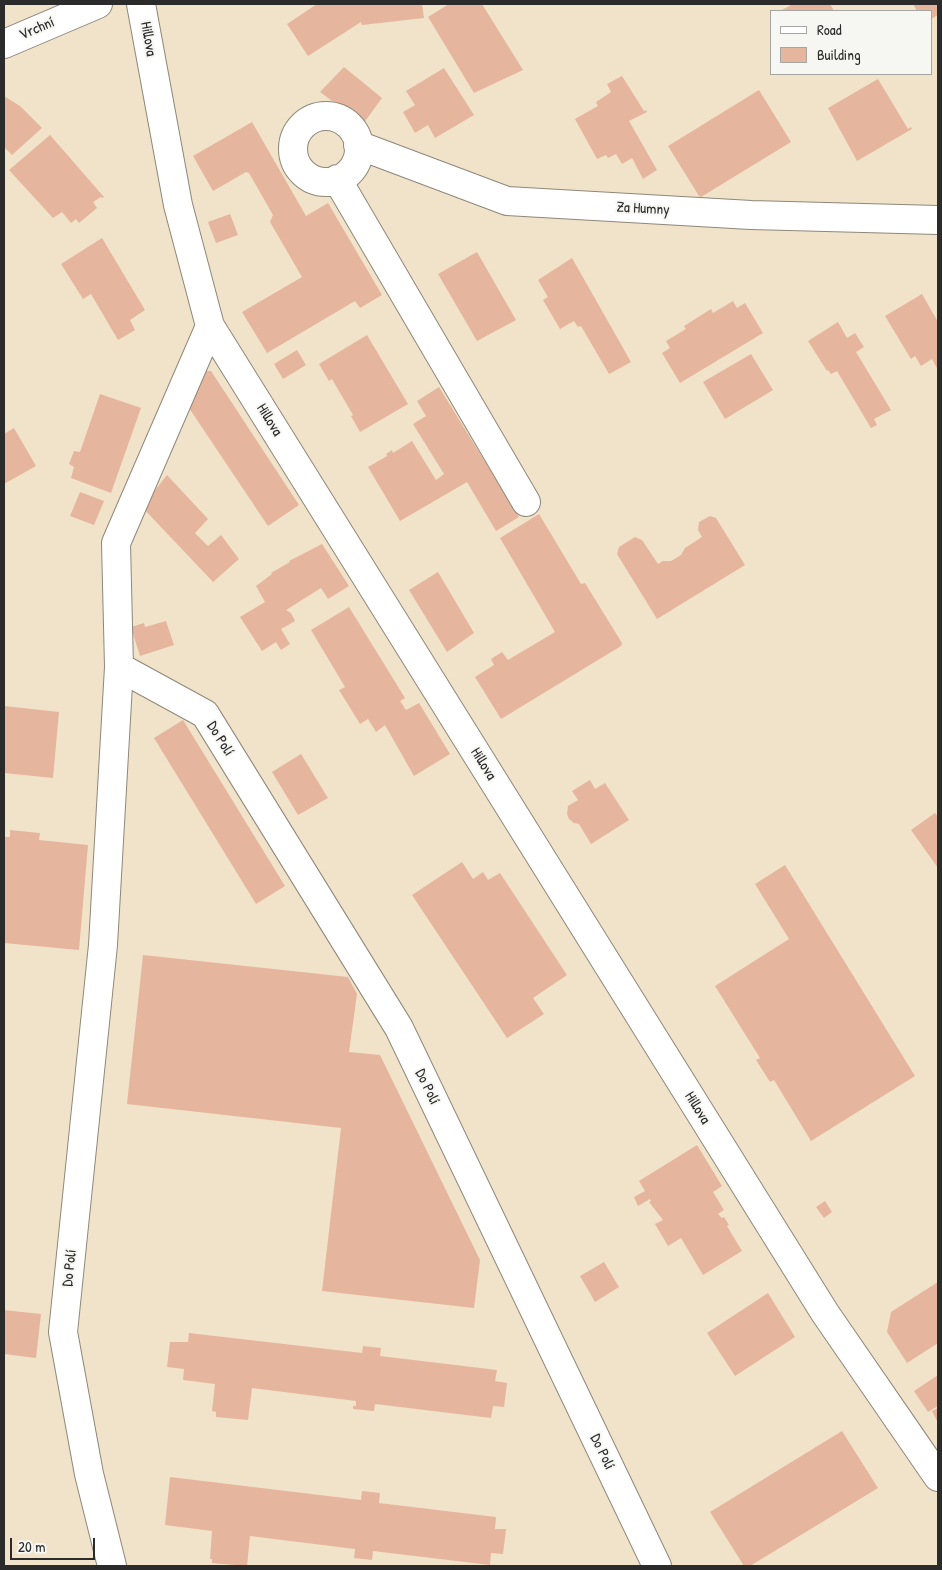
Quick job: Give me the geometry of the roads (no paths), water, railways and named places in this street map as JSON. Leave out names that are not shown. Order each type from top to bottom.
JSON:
[{"type":"street","name":"Vrchní","points":[[4,44],[98,4]]},
{"type":"street","name":"Hillova","points":[[141,4],[178,205],[210,326],[825,1313],[938,1477]]},
{"type":"street","points":[[322,116],[342,120],[350,126],[356,135],[358,156],[346,174],[337,179],[315,180],[305,174],[298,166],[294,156],[293,144],[296,134],[303,124],[312,119],[322,116]]},
{"type":"street","name":"Za Humny","points":[[358,145],[507,201],[751,215],[938,220]]},
{"type":"street","points":[[337,179],[526,502]]},
{"type":"street","name":"Do Polí","points":[[112,1566],[89,1474],[63,1332],[103,945],[119,667],[116,543],[210,326]]},
{"type":"street","name":"Do Polí","points":[[119,667],[205,714],[399,1028],[657,1566]]}]
